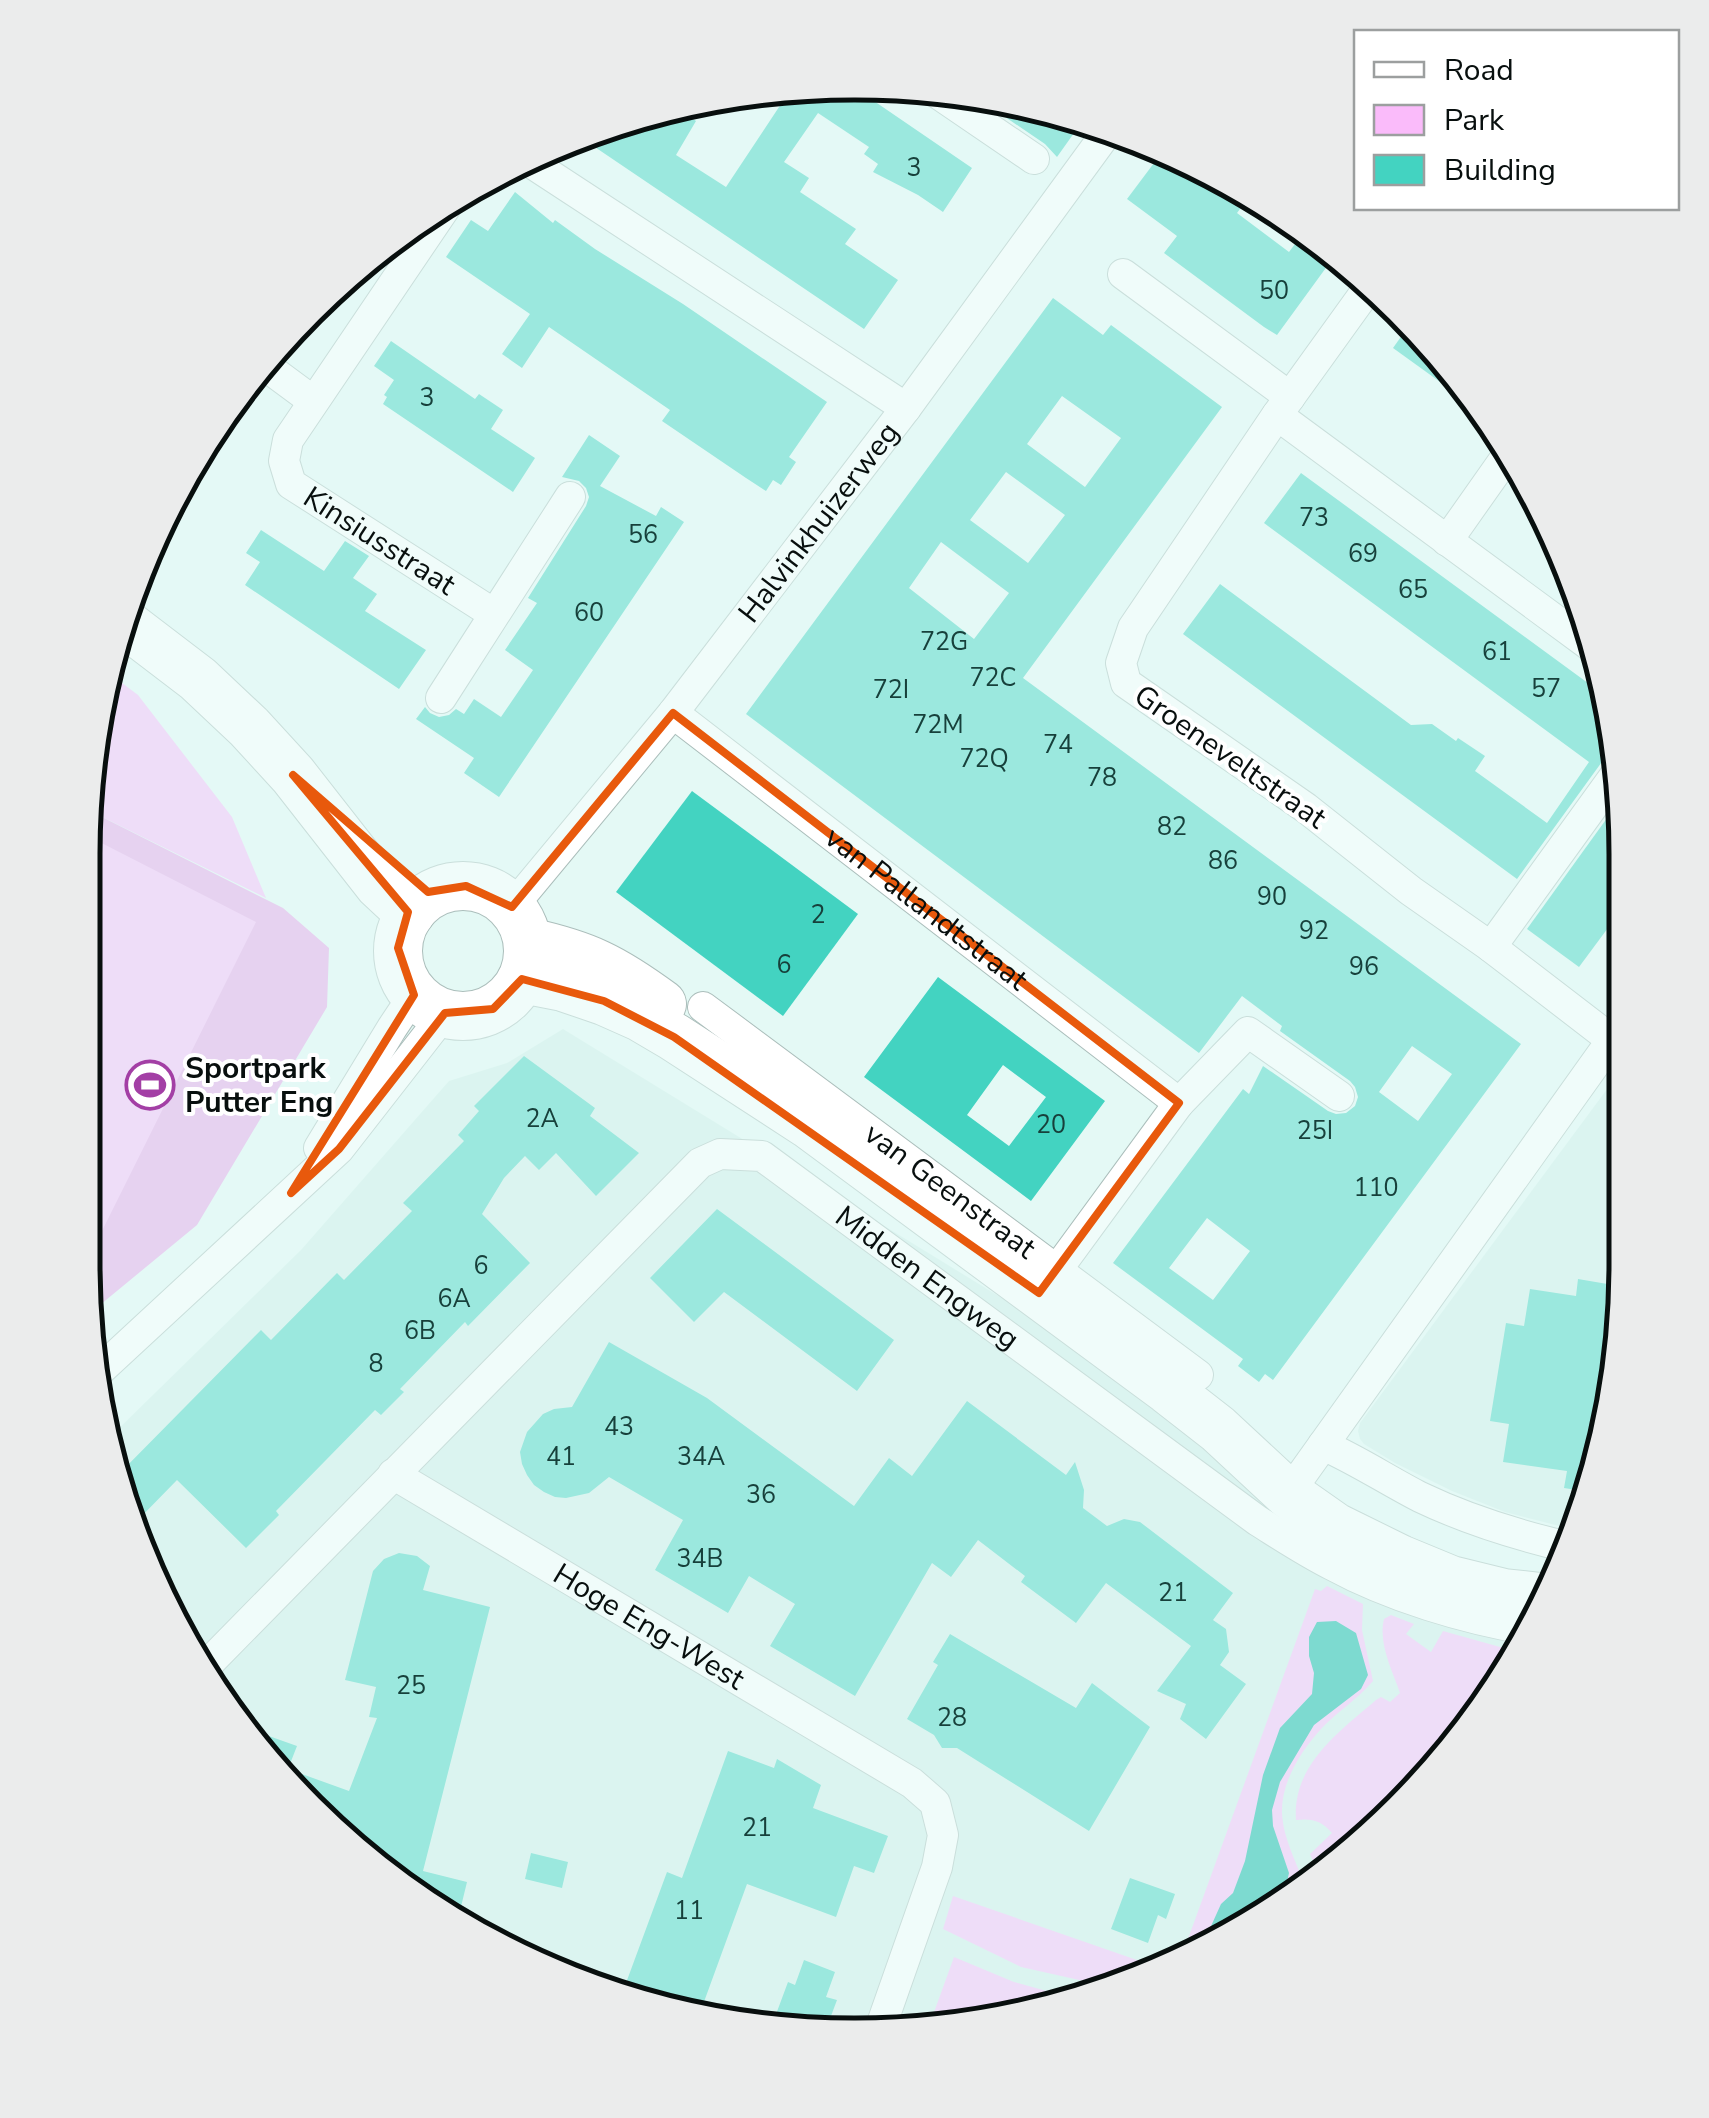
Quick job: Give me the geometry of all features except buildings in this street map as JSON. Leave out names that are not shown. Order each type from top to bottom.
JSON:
[{"type":"main road","points":[[134,630],[198,679],[293,775],[383,846],[421,904]]},
{"type":"main road","points":[[466,886],[491,892],[520,943],[507,1000],[478,1014],[429,1004],[401,972],[399,935],[421,904],[441,889],[466,886]]},
{"type":"main road","name":"van Geenstraat","points":[[520,943],[571,952],[626,978],[743,1066],[808,1124],[1047,1282],[1218,1429],[1304,1472],[1398,1528],[1464,1554],[1541,1576]]},
{"type":"main road","name":"van Geenstraat","points":[[1304,1472],[1335,1526],[1451,1580],[1504,1594],[1531,1596]]},
{"type":"street","points":[[958,107],[1034,158]]},
{"type":"street","name":"Halvinkhuizerweg","points":[[520,943],[673,713],[906,408],[1101,141]]},
{"type":"street","points":[[541,169],[906,408]]},
{"type":"street","name":"Kinsiusstraat","points":[[429,231],[288,440],[284,461],[291,484],[494,614]]},
{"type":"street","points":[[1123,274],[1448,541],[1576,635]]},
{"type":"street","name":"Groeneveltstraat","points":[[1363,297],[1133,628],[1120,662],[1126,683],[1306,808],[1609,1036]]},
{"type":"street","points":[[274,372],[313,401]]},
{"type":"street","points":[[1448,541],[1501,465]]},
{"type":"street","points":[[441,698],[570,496]]},
{"type":"street","name":"van Pallandtstraat","points":[[673,713],[1179,1103]]},
{"type":"street","points":[[1491,947],[1606,788]]},
{"type":"street","points":[[106,1364],[291,1193],[392,1028],[429,1004]]},
{"type":"street","name":"van Geenstraat","points":[[703,1007],[1047,1282],[1198,1376]]},
{"type":"street","points":[[1047,1282],[1179,1103],[1248,1032],[1338,1096]]},
{"type":"street","name":"Groeneveltstraat","points":[[1304,1472],[1609,1055]]},
{"type":"street","name":"Midden Engweg","points":[[393,1474],[700,1163],[720,1154],[762,1156],[1258,1521],[1333,1566],[1384,1589],[1515,1627]]},
{"type":"street","name":"van Geenstraat","points":[[1304,1472],[1354,1458],[1425,1499],[1513,1534],[1555,1545]]},
{"type":"street","points":[[212,1659],[393,1474]]},
{"type":"street","name":"Hoge Eng-West","points":[[393,1474],[912,1783],[934,1804],[943,1835],[938,1867],[884,2017]]},
{"type":"highlighted area","points":[[673,713],[1179,1103],[1039,1293],[674,1037],[604,1001],[522,979],[493,1009],[445,1013],[339,1149],[291,1193],[414,995],[398,948],[408,912],[293,775],[428,892],[466,886],[512,907]]},
{"type":"shaded area","points":[[102,817],[283,908],[329,948],[327,1007],[197,1225],[102,1304],[100,1235],[256,922],[100,842]]},
{"type":"shaded area","points":[[563,1029],[1023,1311],[1161,1414],[1527,1604],[1508,1641],[1482,1683],[1422,1761],[1352,1831],[1314,1862],[1232,1917],[1188,1940],[1143,1961],[1050,1992],[1002,2004],[904,2016],[854,2018],[756,2012],[707,2004],[612,1978],[566,1961],[477,1917],[435,1891],[357,1831],[287,1761],[256,1723],[201,1641],[178,1597],[140,1506],[118,1429],[301,1250],[449,1081],[507,1063]]},
{"type":"shaded area","points":[[1609,1086],[1609,1264],[1603,1362],[1583,1459],[1561,1527],[1505,1512],[1395,1463],[1364,1444],[1358,1431],[1360,1423]]},
{"type":"shaded area","points":[[1336,1621],[1356,1633],[1368,1675],[1361,1689],[1314,1725],[1280,1782],[1272,1810],[1273,1826],[1289,1873],[1287,1881],[1210,1929],[1221,1904],[1233,1893],[1245,1861],[1263,1775],[1280,1728],[1312,1694],[1314,1673],[1309,1637],[1317,1622]]},
{"type":"green space","points":[[120,682],[138,695],[232,817],[266,898],[102,817],[106,756]]},
{"type":"green space","name":"Sportpark Putter Eng","points":[[101,824],[265,906],[147,1233],[100,1256]]},
{"type":"green space","points":[[1327,1586],[1363,1604],[1362,1630],[1373,1681],[1314,1738],[1285,1790],[1285,1832],[1300,1872],[1232,1917],[1188,1940],[1315,1589],[1321,1591]]},
{"type":"green space","points":[[1391,1615],[1414,1624],[1406,1634],[1431,1652],[1443,1631],[1504,1648],[1422,1761],[1352,1831],[1313,1862],[1310,1854],[1332,1833],[1316,1821],[1296,1820],[1297,1800],[1310,1766],[1333,1738],[1376,1700],[1381,1697],[1390,1702],[1400,1693],[1387,1656],[1384,1619]]},
{"type":"green space","points":[[953,1896],[1141,1962],[1086,1981],[1021,1967],[943,1929]]},
{"type":"green space","points":[[954,1957],[1050,1992],[1002,2004],[933,2014]]},
{"type":"place","name":"Sportpark Putter Eng","points":[[150,1085]]}]
